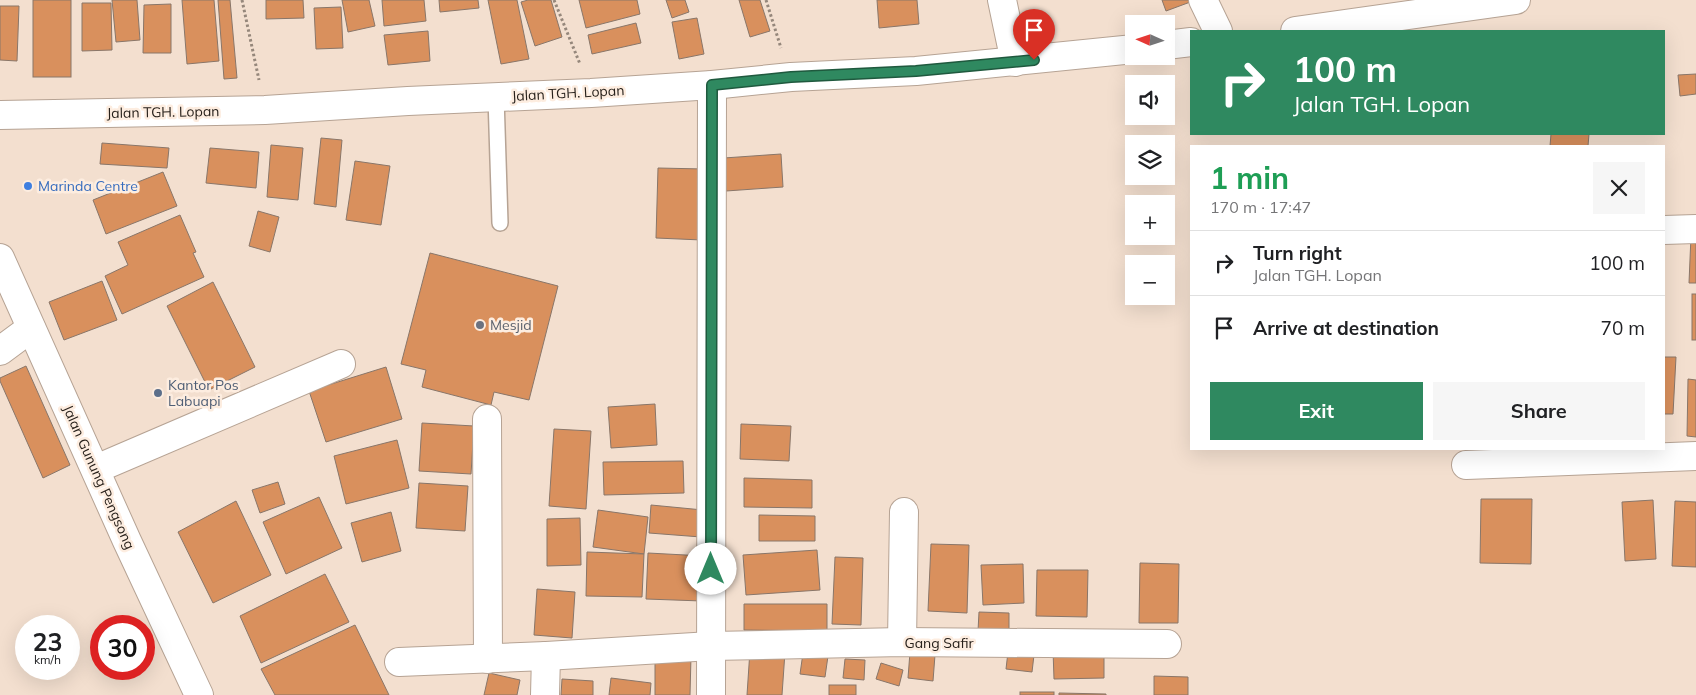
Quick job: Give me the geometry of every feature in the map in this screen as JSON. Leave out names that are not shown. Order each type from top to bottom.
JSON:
[{"type":"main road","points":[[1002,0],[1014,62]]},
{"type":"main road","points":[[1204,0],[1218,30]]},
{"type":"main road","points":[[1301,30],[1516,0]]},
{"type":"main road","points":[[1175,44],[1190,42]]},
{"type":"main road","name":"Jalan TGH. Lopan","points":[[0,115],[265,110],[591,92],[712,85],[791,77],[916,71],[1125,50]]},
{"type":"main road","points":[[710,695],[712,85]]},
{"type":"main road","points":[[1665,230],[1696,229]]},
{"type":"main road","name":"Jalan Gunung Pengsong","points":[[0,258],[127,541],[199,695]]},
{"type":"main road","points":[[0,351],[31,328]]},
{"type":"main road","points":[[96,469],[341,364]]},
{"type":"main road","points":[[486,419],[488,659]]},
{"type":"main road","points":[[1466,465],[1696,456]]},
{"type":"main road","points":[[902,642],[904,512]]},
{"type":"main road","name":"Gang Safir","points":[[399,662],[488,659],[710,646],[902,642],[1167,644]]},
{"type":"main road","points":[[545,695],[546,656]]},
{"type":"lane","points":[[496,97],[500,223]]},
{"type":"path","points":[[242,0],[265,110]]},
{"type":"path","points":[[554,0],[591,92]]},
{"type":"path","points":[[766,0],[791,77]]},
{"type":"building","points":[[33,0],[71,0],[71,77],[33,77]]},
{"type":"building","points":[[112,0],[137,0],[140,40],[116,42]]},
{"type":"building","points":[[182,0],[214,0],[219,61],[187,64]]},
{"type":"building","points":[[218,0],[230,0],[237,78],[224,79]]},
{"type":"building","points":[[266,0],[303,0],[304,18],[266,19]]},
{"type":"building","points":[[342,0],[369,0],[375,26],[348,32]]},
{"type":"building","points":[[382,0],[424,0],[426,21],[384,26]]},
{"type":"building","points":[[439,0],[478,0],[479,8],[440,12]]},
{"type":"building","points":[[488,0],[517,0],[529,59],[501,64]]},
{"type":"building","points":[[528,0],[551,0],[562,37],[535,46],[521,2]]},
{"type":"building","points":[[579,0],[637,0],[640,14],[586,28]]},
{"type":"building","points":[[666,0],[685,0],[689,12],[672,18]]},
{"type":"building","points":[[739,0],[760,0],[770,31],[750,37]]},
{"type":"building","points":[[877,0],[917,0],[919,24],[879,28]]},
{"type":"building","points":[[1162,0],[1193,0],[1193,1],[1166,11]]},
{"type":"building","points":[[82,3],[111,3],[112,50],[82,51]]},
{"type":"building","points":[[171,4],[171,53],[143,53],[144,5]]},
{"type":"building","points":[[0,6],[19,6],[17,61],[0,60]]},
{"type":"building","points":[[341,7],[343,48],[316,49],[314,8]]},
{"type":"building","points":[[697,18],[704,54],[679,59],[672,22]]},
{"type":"building","points":[[636,23],[641,43],[592,54],[588,35]]},
{"type":"building","points":[[428,31],[430,61],[388,65],[384,35]]},
{"type":"building","points":[[1696,74],[1696,94],[1680,96],[1678,75]]},
{"type":"building","points":[[1551,135],[1589,135],[1588,145],[1550,145]]},
{"type":"building","points":[[321,138],[342,140],[336,207],[314,204]]},
{"type":"building","points":[[102,143],[169,148],[167,168],[100,164]]},
{"type":"building","points":[[271,145],[303,148],[298,200],[267,197]]},
{"type":"building","points":[[210,148],[259,152],[256,188],[206,183]]},
{"type":"building","points":[[781,154],[783,187],[726,191],[724,158]]},
{"type":"building","points":[[355,161],[390,166],[381,225],[346,220]]},
{"type":"building","points":[[658,168],[704,169],[702,240],[656,238]]},
{"type":"building","points":[[163,172],[177,206],[106,234],[93,200]]},
{"type":"building","points":[[258,211],[279,217],[270,252],[249,246]]},
{"type":"building","points":[[180,215],[196,252],[193,253],[204,277],[122,314],[105,276],[128,265],[118,242]]},
{"type":"building","points":[[1691,236],[1696,236],[1696,283],[1689,283]]},
{"type":"building","name":"Mesjid","points":[[430,253],[558,286],[529,400],[494,392],[491,405],[422,387],[426,370],[401,364]]},
{"type":"building","points":[[102,281],[117,320],[64,340],[49,302]]},
{"type":"building","points":[[213,282],[255,367],[209,390],[167,306]]},
{"type":"building","points":[[1692,294],[1696,294],[1696,340],[1692,340]]},
{"type":"building","points":[[1665,357],[1676,357],[1673,414],[1665,414]]},
{"type":"building","points":[[26,366],[70,465],[43,478],[0,381],[0,378]]},
{"type":"building","points":[[386,367],[402,419],[326,442],[309,391]]},
{"type":"building","points":[[1688,379],[1696,380],[1696,437],[1687,436]]},
{"type":"building","points":[[655,404],[657,445],[611,448],[608,407]]},
{"type":"building","points":[[422,423],[474,426],[471,474],[419,471]]},
{"type":"building","points":[[741,424],[791,426],[789,461],[740,459]]},
{"type":"building","points":[[554,429],[591,431],[586,509],[549,506]]},
{"type":"building","points":[[397,440],[409,488],[346,504],[334,456]]},
{"type":"building","points":[[683,461],[684,493],[604,495],[603,462]]},
{"type":"building","points":[[744,478],[812,480],[812,508],[744,507]]},
{"type":"building","points":[[278,482],[285,504],[260,513],[252,490]]},
{"type":"building","points":[[419,483],[468,486],[465,531],[416,528]]},
{"type":"building","points":[[319,497],[342,548],[286,574],[263,522]]},
{"type":"building","points":[[1481,499],[1532,499],[1531,564],[1480,563]]},
{"type":"building","points":[[1653,500],[1656,559],[1625,561],[1622,502]]},
{"type":"building","points":[[236,501],[271,575],[213,603],[178,532]]},
{"type":"building","points":[[1675,501],[1696,502],[1696,567],[1672,566]]},
{"type":"building","points":[[651,505],[703,510],[701,537],[649,533]]},
{"type":"building","points":[[598,510],[648,517],[644,554],[593,547]]},
{"type":"building","points":[[391,512],[401,551],[362,562],[351,523]]},
{"type":"building","points":[[759,515],[815,516],[815,541],[759,541]]},
{"type":"building","points":[[580,518],[581,565],[547,566],[547,519]]},
{"type":"building","points":[[931,544],[969,545],[967,613],[928,611]]},
{"type":"building","points":[[817,550],[820,590],[746,595],[743,555]]},
{"type":"building","points":[[587,552],[644,554],[642,597],[586,596]]},
{"type":"building","points":[[648,553],[704,556],[702,601],[646,599]]},
{"type":"building","points":[[835,557],[863,558],[861,625],[832,624]]},
{"type":"building","points":[[1140,563],[1179,564],[1178,623],[1139,623]]},
{"type":"building","points":[[1023,564],[1024,603],[983,605],[981,565]]},
{"type":"building","points":[[1037,570],[1088,570],[1087,617],[1036,616]]},
{"type":"building","points":[[325,574],[349,622],[261,663],[240,616]]},
{"type":"building","points":[[537,589],[575,592],[572,638],[534,635]]},
{"type":"building","points":[[744,604],[827,604],[827,631],[744,630]]},
{"type":"building","points":[[979,612],[1009,613],[1009,632],[978,631]]},
{"type":"building","points":[[355,625],[389,695],[275,695],[261,669]]},
{"type":"building","points":[[804,646],[829,649],[825,677],[800,674]]},
{"type":"building","points":[[750,650],[785,652],[782,695],[747,695]]},
{"type":"building","points":[[1053,650],[1104,650],[1104,678],[1054,679]]},
{"type":"building","points":[[910,652],[935,655],[933,681],[908,678]]},
{"type":"building","points":[[1008,652],[1034,655],[1032,672],[1006,669]]},
{"type":"building","points":[[655,656],[691,656],[690,695],[655,695]]},
{"type":"building","points":[[845,659],[865,660],[864,680],[843,678]]},
{"type":"building","points":[[881,663],[903,670],[899,686],[876,679]]},
{"type":"building","points":[[489,673],[520,680],[517,695],[484,695]]},
{"type":"building","points":[[1154,676],[1188,677],[1188,695],[1154,695]]},
{"type":"building","points":[[611,678],[651,683],[650,695],[609,695]]},
{"type":"building","points":[[562,679],[593,681],[593,695],[561,695]]},
{"type":"building","points":[[829,685],[856,685],[856,695],[829,695]]},
{"type":"building","points":[[1020,692],[1054,692],[1054,695],[1020,695]]},
{"type":"building","points":[[1059,693],[1106,694],[1106,695],[1059,695]]},
{"type":"place","name":"Marinda Centre","points":[[28,186]]},
{"type":"place","name":"Mesjid","points":[[480,325]]},
{"type":"place","name":"Kantor Pos Labuapi","points":[[158,393]]},
{"type":"route","points":[[711,569],[712,85],[791,77],[916,71],[1034,60]]}]
